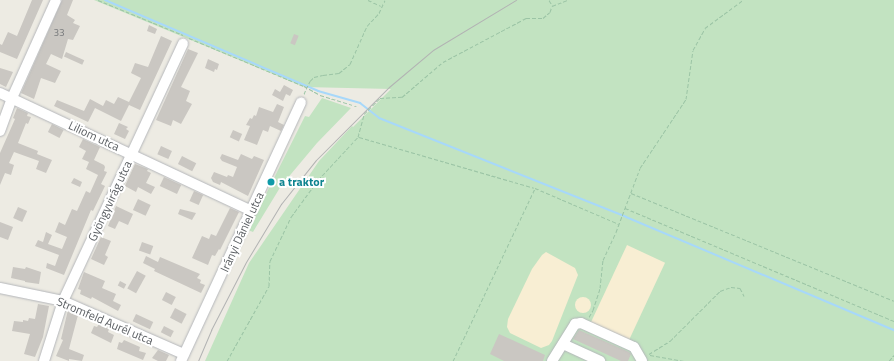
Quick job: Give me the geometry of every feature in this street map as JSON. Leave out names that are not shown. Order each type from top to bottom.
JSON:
[{"type":"street","points":[[0,131],[12,98],[56,0]]},
{"type":"street","name":"Gyöngyvirág utca","points":[[44,361],[63,301],[183,44]]},
{"type":"street","name":"Liliom utca","points":[[0,93],[252,211]]},
{"type":"street","name":"Irányi Dániel utca","points":[[182,358],[252,211],[301,103]]},
{"type":"street","name":"Stromfeld Aurél utca","points":[[0,288],[63,301],[182,358]]},
{"type":"street","points":[[552,361],[575,324],[581,323],[634,346],[646,358]]},
{"type":"street","points":[[563,344],[600,361]]},
{"type":"path","points":[[98,0],[304,86],[320,95],[356,106]]},
{"type":"path","points":[[368,0],[381,6]]},
{"type":"path","points":[[306,89],[314,77],[339,73],[350,64],[367,26],[379,13],[385,0]]},
{"type":"path","points":[[227,361],[268,286],[270,261],[291,217],[318,180],[358,137],[366,112],[380,98],[402,97],[443,62],[508,27],[526,18],[543,18],[550,12],[552,6],[549,0]]},
{"type":"path","points":[[552,6],[568,0]]},
{"type":"path","points":[[581,323],[586,320],[593,310],[600,288],[603,260],[619,224],[640,168],[672,117],[686,99],[693,50],[705,28],[743,0]]},
{"type":"path","points":[[358,137],[535,188],[619,224]]},
{"type":"path","points":[[453,361],[535,188]]},
{"type":"path","points":[[630,193],[894,301]]},
{"type":"path","points":[[625,208],[894,321]]},
{"type":"path","points":[[646,358],[670,341],[720,291],[731,287],[740,288],[744,296]]},
{"type":"path","points":[[634,346],[646,358],[684,361]]},
{"type":"path","points":[[889,361],[894,355]]},
{"type":"green space","points":[[94,0],[894,0],[894,361],[205,361],[249,263],[319,161],[352,126],[353,127],[391,89],[304,87]]},
{"type":"green space","points":[[322,98],[351,108],[317,143],[281,186],[253,232],[248,230],[305,116],[309,117]]},
{"type":"sand","points":[[627,245],[665,263],[629,340],[591,322]]},
{"type":"sand","points":[[546,252],[575,268],[578,275],[552,341],[549,345],[541,348],[510,333],[507,327],[508,319],[532,269]]},
{"type":"sand","points":[[580,297],[586,297],[591,302],[589,311],[586,313],[580,313],[575,308],[575,302]]},
{"type":"building","points":[[32,0],[43,0],[17,59],[0,52],[0,44],[2,45],[8,32],[17,36]]},
{"type":"building","points":[[62,0],[73,0],[67,15],[75,20],[73,23],[80,26],[73,40],[68,39],[62,59],[51,54],[46,64],[61,71],[55,83],[41,78],[34,99],[21,93]]},
{"type":"building","points":[[149,25],[157,29],[155,34],[147,31]]},
{"type":"building","points":[[294,34],[299,36],[295,45],[290,43]]},
{"type":"building","points":[[161,36],[172,41],[140,110],[129,105],[121,121],[95,108],[88,122],[54,106],[57,100],[84,111],[90,99],[103,106],[106,100],[114,104],[118,97],[129,102],[141,78],[131,73],[135,63],[148,67]]},
{"type":"building","points":[[188,49],[198,53],[181,87],[190,91],[186,101],[192,104],[181,124],[173,120],[171,126],[156,120]]},
{"type":"building","points":[[66,52],[84,60],[82,65],[64,57]]},
{"type":"building","points":[[208,59],[219,64],[217,70],[215,69],[214,72],[205,68]]},
{"type":"building","points":[[0,68],[13,72],[6,87],[0,84]]},
{"type":"building","points":[[284,85],[293,90],[290,96],[286,94],[283,101],[272,95],[275,89],[280,92]]},
{"type":"building","points":[[277,104],[284,107],[278,122],[284,125],[281,131],[270,126],[268,132],[263,130],[257,145],[244,140],[250,126],[246,125],[250,118],[252,119],[254,115],[256,116],[259,107],[273,112]]},
{"type":"building","points":[[17,108],[28,113],[27,116],[31,117],[28,124],[26,123],[18,143],[38,151],[37,154],[52,160],[46,173],[36,169],[39,161],[14,152],[9,163],[14,165],[11,175],[5,173],[0,185],[0,153],[15,119],[13,118]]},
{"type":"building","points":[[119,123],[128,127],[126,129],[129,131],[125,139],[114,134]]},
{"type":"building","points":[[52,124],[64,130],[59,138],[48,132]]},
{"type":"building","points":[[233,130],[242,134],[239,141],[230,137]]},
{"type":"building","points":[[83,139],[100,147],[94,160],[104,165],[104,171],[107,172],[101,184],[105,186],[93,211],[91,210],[64,275],[46,268],[47,263],[55,266],[59,255],[35,246],[38,240],[43,242],[46,232],[52,235],[48,244],[62,249],[67,237],[55,232],[59,222],[65,225],[72,209],[77,211],[86,191],[90,193],[98,175],[86,169],[89,162],[82,159],[86,151],[79,147]]},
{"type":"building","points":[[161,146],[172,151],[168,159],[157,154]]},
{"type":"building","points":[[222,154],[238,160],[241,154],[252,159],[254,156],[264,160],[248,196],[221,182],[220,185],[213,182],[211,178],[214,172],[227,177],[228,175],[233,177],[237,167],[222,161],[220,158]]},
{"type":"building","points":[[182,156],[196,163],[192,171],[178,164]]},
{"type":"building","points":[[135,164],[148,169],[147,171],[151,173],[146,183],[155,187],[151,194],[138,187],[136,192],[125,186]]},
{"type":"building","points":[[164,177],[181,185],[177,194],[160,186]]},
{"type":"building","points":[[74,178],[82,182],[80,187],[71,183]]},
{"type":"building","points":[[194,191],[203,195],[199,205],[190,201]]},
{"type":"building","points":[[138,199],[151,205],[146,216],[133,210]]},
{"type":"building","points":[[116,206],[133,214],[128,225],[119,221],[115,229],[108,226]]},
{"type":"building","points":[[18,207],[27,211],[22,222],[13,218]]},
{"type":"building","points":[[230,208],[239,212],[220,250],[219,249],[215,256],[212,255],[208,265],[192,258],[202,236],[209,239],[211,234],[216,236]]},
{"type":"building","points":[[180,209],[196,213],[192,220],[178,214]]},
{"type":"building","points":[[0,222],[13,227],[8,240],[0,237]]},
{"type":"building","points":[[101,237],[111,241],[105,255],[108,257],[104,265],[91,259]]},
{"type":"building","points":[[142,242],[153,246],[150,255],[139,250]]},
{"type":"building","points":[[146,256],[158,262],[160,257],[200,274],[197,278],[201,280],[200,283],[205,285],[201,293],[154,271],[155,269],[143,263]]},
{"type":"building","points":[[13,267],[25,269],[26,267],[41,272],[39,284],[11,278]]},
{"type":"building","points":[[137,271],[146,276],[136,293],[127,288]]},
{"type":"building","points":[[84,272],[105,281],[102,288],[116,294],[113,301],[121,305],[118,311],[92,297],[91,299],[80,294],[81,290],[78,289]]},
{"type":"building","points":[[120,281],[126,284],[124,289],[118,285]]},
{"type":"building","points":[[166,292],[176,297],[172,305],[162,300]]},
{"type":"building","points":[[38,304],[49,306],[43,337],[35,357],[24,354],[30,334],[12,331],[14,321],[23,322],[23,320],[28,321],[29,318],[35,319]]},
{"type":"building","points":[[175,308],[187,314],[182,324],[170,318]]},
{"type":"building","points":[[68,310],[78,315],[69,349],[84,355],[82,361],[69,359],[69,361],[56,356],[63,340],[61,339]]},
{"type":"building","points":[[136,314],[153,322],[150,329],[133,321]]},
{"type":"building","points":[[99,324],[109,329],[108,332],[114,335],[111,343],[91,333],[94,326],[97,327]]},
{"type":"building","points":[[164,326],[174,331],[171,337],[161,332]]},
{"type":"building","points":[[579,330],[629,352],[631,354],[628,361],[621,361],[573,339]]},
{"type":"building","points":[[499,334],[545,355],[543,361],[504,361],[490,354]]},
{"type":"building","points":[[124,340],[140,347],[139,351],[146,353],[143,360],[117,349],[119,342],[122,343]]},
{"type":"building","points":[[158,350],[169,355],[166,361],[158,361],[152,358]]},
{"type":"waterway","points":[[105,0],[318,91],[360,103],[379,118],[626,217],[894,330]]},
{"type":"tram line","points":[[198,361],[211,330],[246,262],[281,204],[316,160],[389,87],[433,50],[516,0]]},
{"type":"place","name":"a traktor","points":[[271,182]]}]
